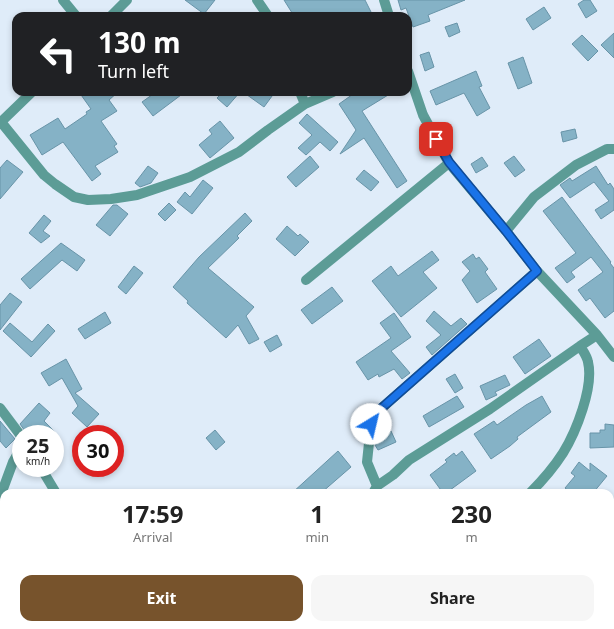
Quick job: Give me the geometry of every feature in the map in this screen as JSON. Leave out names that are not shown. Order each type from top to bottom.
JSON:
[{"type":"street","points":[[63,0],[73,12]]},
{"type":"street","points":[[115,12],[127,0]]},
{"type":"street","points":[[258,0],[266,12]]},
{"type":"street","points":[[384,0],[388,12]]},
{"type":"street","points":[[412,82],[424,115],[449,162],[537,271],[597,335],[614,357]]},
{"type":"street","points":[[28,96],[0,123],[44,175],[54,184],[74,197],[88,200],[111,199],[136,195],[190,177],[239,152],[305,104],[324,96]]},
{"type":"street","points":[[302,96],[305,104]]},
{"type":"street","points":[[506,231],[534,197],[576,165],[607,150],[614,149]]},
{"type":"street","points":[[306,280],[449,162]]},
{"type":"street","points":[[375,489],[368,462],[371,424],[376,413],[537,271]]},
{"type":"street","points":[[376,489],[409,460],[490,409],[597,335]]},
{"type":"street","points":[[534,489],[564,452],[578,421],[587,394],[590,376],[588,361],[580,346]]},
{"type":"street","points":[[0,408],[13,425]]},
{"type":"street","points":[[3,489],[12,465]]},
{"type":"street","points":[[46,477],[54,489]]},
{"type":"building","points":[[185,0],[215,0],[206,12],[201,12]]},
{"type":"building","points":[[284,0],[365,0],[371,12],[292,12]]},
{"type":"building","points":[[398,0],[465,0],[428,15],[430,21],[413,27],[412,12],[407,12],[406,8],[401,10]]},
{"type":"building","points":[[584,0],[590,0],[597,11],[586,18],[578,4]]},
{"type":"building","points":[[544,7],[551,18],[533,30],[526,19]]},
{"type":"building","points":[[457,23],[460,32],[449,37],[445,27]]},
{"type":"building","points":[[614,33],[614,58],[601,45]]},
{"type":"building","points":[[582,35],[598,51],[588,61],[572,44]]},
{"type":"building","points":[[429,52],[434,67],[425,71],[420,55]]},
{"type":"building","points":[[523,57],[532,83],[518,89],[508,63]]},
{"type":"building","points":[[476,71],[482,86],[479,87],[490,108],[477,116],[464,93],[436,105],[430,91]]},
{"type":"building","points":[[82,96],[114,96],[109,100],[117,111],[101,121],[117,144],[114,146],[118,152],[95,166],[101,174],[92,181],[63,142],[42,155],[30,135],[58,118],[65,129],[87,114],[86,112],[91,109]]},
{"type":"building","points":[[150,96],[180,96],[153,116],[142,102]]},
{"type":"building","points":[[219,96],[237,96],[227,107],[217,98]]},
{"type":"building","points":[[249,96],[272,96],[264,107]]},
{"type":"building","points":[[350,96],[386,96],[362,111],[407,181],[397,188],[364,138],[340,154],[356,130],[339,104]]},
{"type":"building","points":[[307,114],[338,142],[330,151],[320,142],[306,155],[298,148],[312,135],[299,123]]},
{"type":"building","points":[[220,121],[234,138],[210,158],[199,145],[212,134],[209,130]]},
{"type":"building","points":[[575,129],[577,138],[563,142],[561,132]]},
{"type":"building","points":[[310,156],[319,167],[296,187],[287,177]]},
{"type":"building","points":[[514,156],[525,170],[515,177],[504,163]]},
{"type":"building","points":[[482,157],[488,166],[476,173],[471,164]]},
{"type":"building","points":[[7,160],[23,172],[0,199],[0,168]]},
{"type":"building","points":[[148,166],[158,173],[151,183],[140,187],[135,183]]},
{"type":"building","points":[[596,166],[608,185],[610,183],[614,189],[614,210],[601,219],[595,210],[609,201],[594,182],[570,198],[560,185],[570,178],[572,181]]},
{"type":"building","points":[[364,170],[379,182],[371,191],[356,179]]},
{"type":"building","points":[[203,180],[213,188],[192,214],[177,202],[185,192],[190,197]]},
{"type":"building","points":[[562,197],[614,268],[614,311],[605,318],[590,298],[586,301],[578,290],[603,272],[591,257],[571,272],[575,277],[567,283],[555,268],[576,253],[543,211]]},
{"type":"building","points":[[169,203],[176,210],[165,221],[158,214]]},
{"type":"building","points":[[113,205],[117,205],[128,214],[110,236],[96,225]]},
{"type":"building","points":[[245,213],[252,221],[237,236],[239,238],[208,268],[254,307],[246,316],[259,339],[249,344],[238,325],[226,338],[187,303],[188,301],[173,287],[199,257]]},
{"type":"building","points":[[44,215],[51,221],[43,231],[50,236],[41,243],[29,233]]},
{"type":"building","points":[[287,226],[298,236],[300,234],[309,242],[295,256],[276,239]]},
{"type":"building","points":[[61,243],[85,260],[77,271],[62,260],[30,289],[21,279]]},
{"type":"building","points":[[432,251],[439,260],[423,272],[437,288],[401,317],[372,281],[391,266],[398,276]]},
{"type":"building","points":[[473,254],[476,259],[479,257],[488,269],[485,272],[497,289],[477,303],[462,280],[470,271],[462,262]]},
{"type":"building","points":[[134,266],[143,273],[126,294],[118,287]]},
{"type":"building","points":[[332,287],[343,301],[312,324],[301,310]]},
{"type":"building","points":[[10,293],[22,302],[0,330],[0,305]]},
{"type":"building","points":[[434,311],[451,326],[461,318],[467,324],[432,355],[426,347],[441,335],[426,321]]},
{"type":"building","points":[[105,312],[111,323],[85,339],[78,329]]},
{"type":"building","points":[[394,313],[411,337],[391,351],[410,373],[402,379],[394,369],[379,377],[378,374],[368,380],[356,362],[391,338],[380,323]]},
{"type":"building","points":[[10,323],[32,342],[48,324],[55,331],[31,357],[3,331]]},
{"type":"building","points":[[277,335],[282,345],[270,352],[264,342]]},
{"type":"building","points":[[539,339],[551,356],[525,374],[513,357]]},
{"type":"building","points":[[66,359],[82,389],[75,393],[99,414],[89,425],[85,425],[72,413],[78,406],[62,378],[49,386],[41,373]]},
{"type":"building","points":[[455,374],[463,388],[455,393],[446,379]]},
{"type":"building","points":[[505,375],[510,385],[495,392],[497,395],[486,400],[480,386]]},
{"type":"building","points":[[457,396],[464,407],[429,427],[423,416]]},
{"type":"building","points":[[542,396],[551,412],[517,437],[518,439],[510,446],[491,459],[474,434],[494,421],[497,425]]},
{"type":"building","points":[[39,403],[50,413],[44,421],[48,425],[20,424]]},
{"type":"building","points":[[0,421],[12,435],[12,442],[6,448],[0,441]]},
{"type":"building","points":[[605,424],[614,425],[614,447],[590,448],[590,433],[600,433],[600,430],[605,430]]},
{"type":"building","points":[[215,430],[225,442],[216,450],[206,438]]},
{"type":"building","points":[[391,431],[396,442],[378,450],[375,445],[376,438]]},
{"type":"building","points":[[338,451],[351,467],[326,489],[296,489]]},
{"type":"building","points":[[462,451],[476,471],[451,489],[440,489],[430,475],[447,462],[445,460],[454,453],[456,456]]},
{"type":"building","points":[[579,462],[590,471],[590,463],[607,476],[596,489],[566,489],[565,488],[575,476],[571,473]]},
{"type":"route","points":[[371,424],[376,413],[537,271],[449,162],[436,139]]}]
